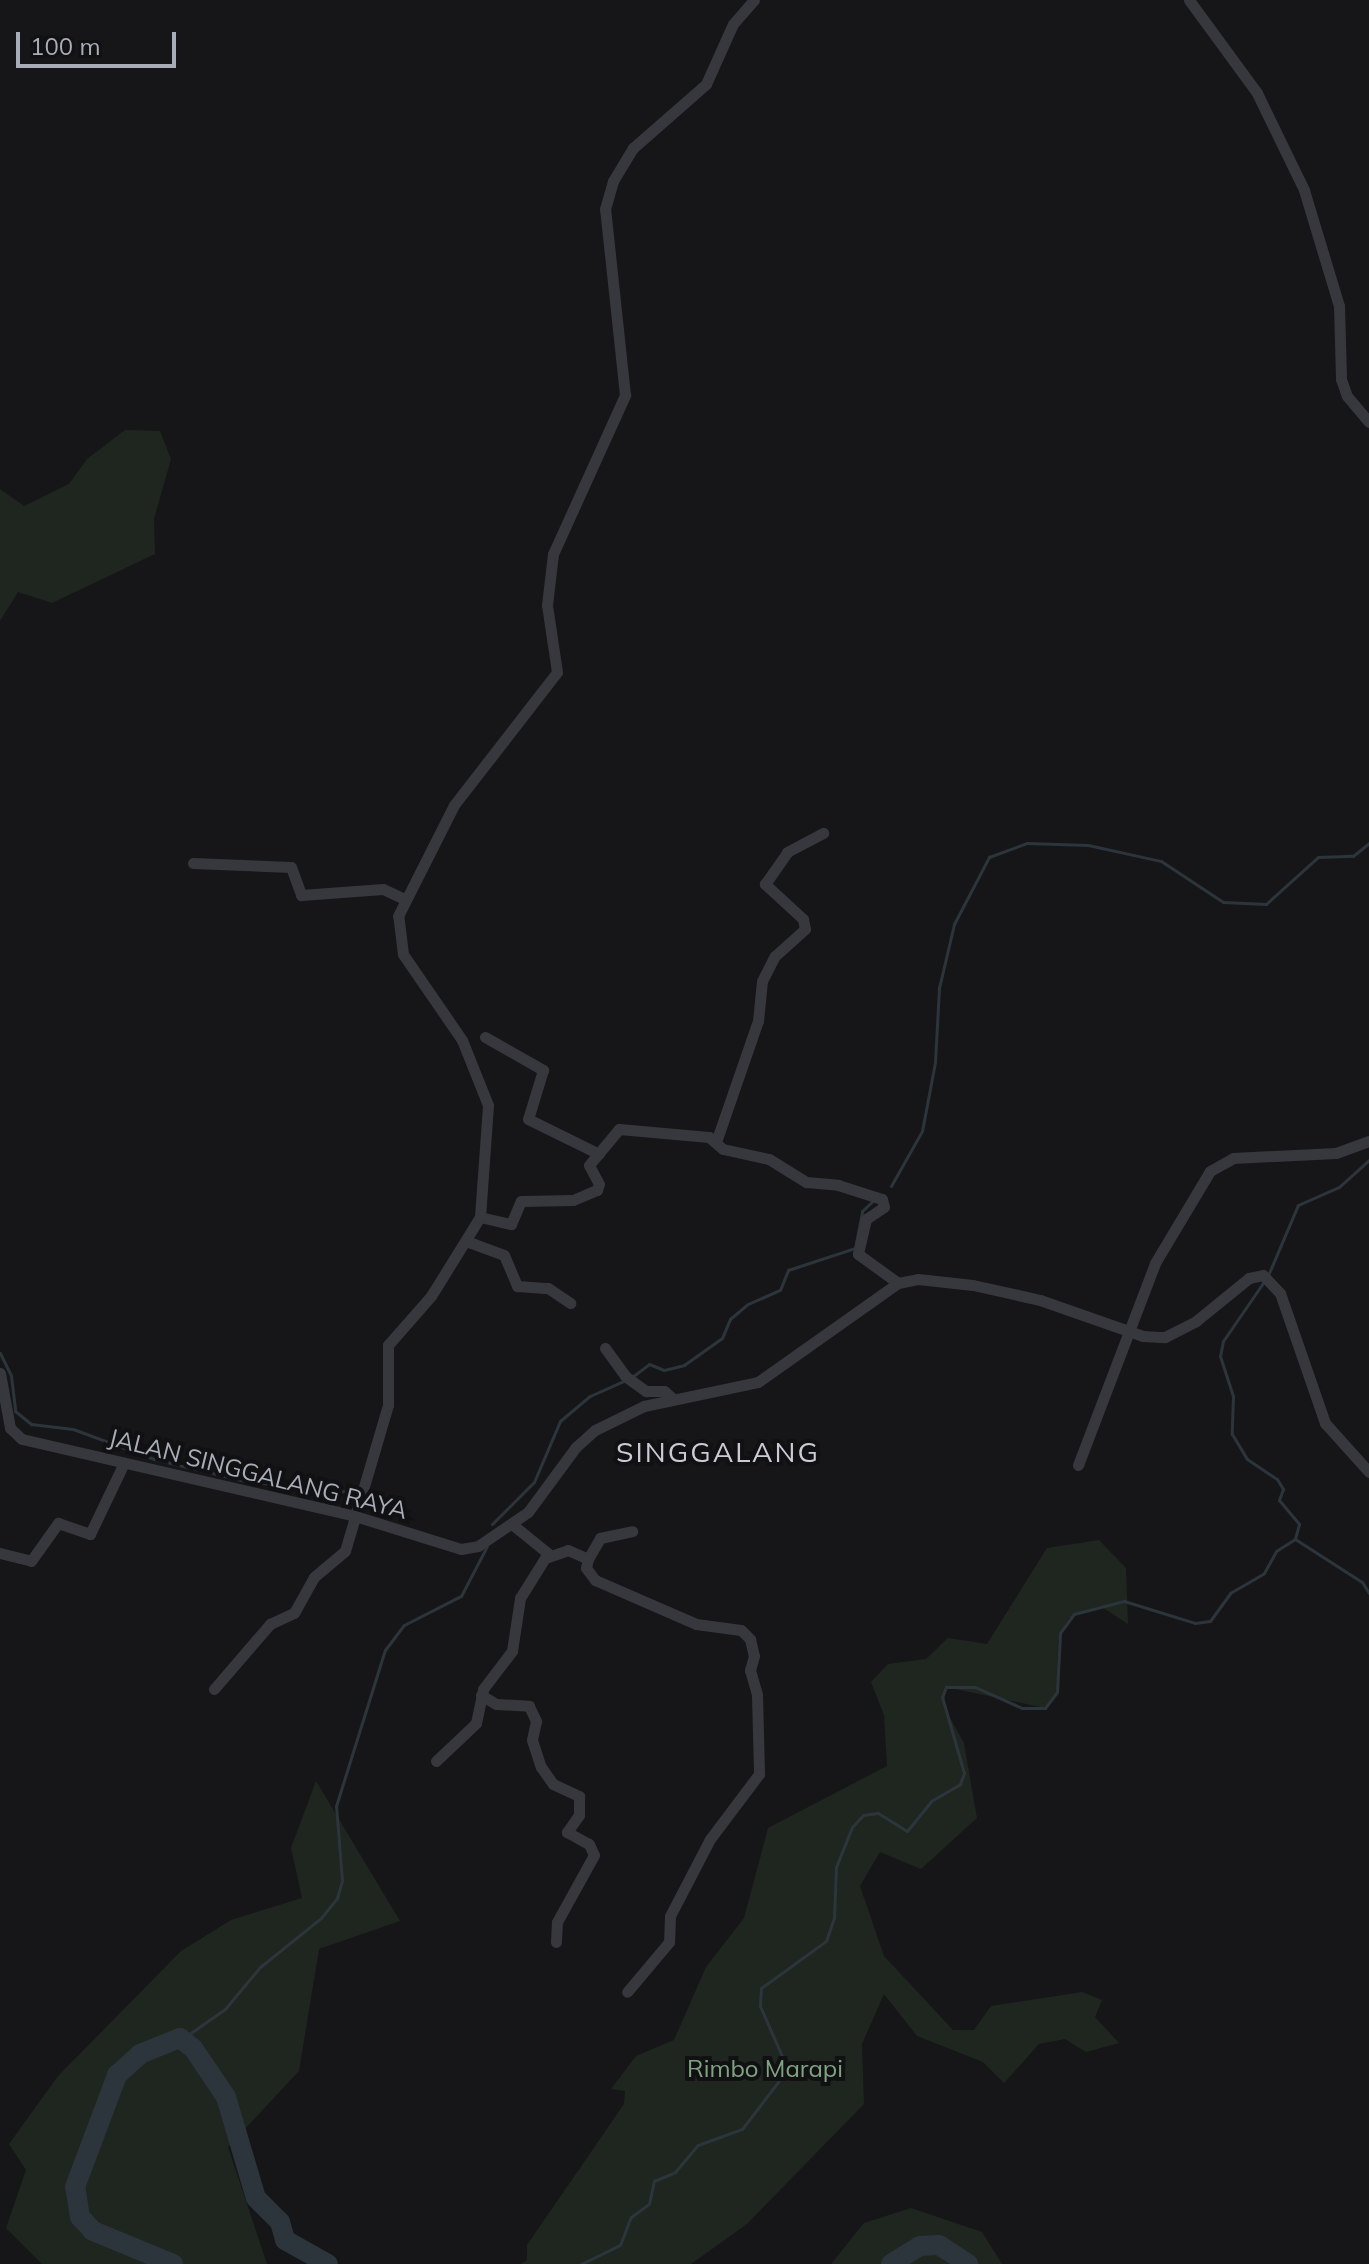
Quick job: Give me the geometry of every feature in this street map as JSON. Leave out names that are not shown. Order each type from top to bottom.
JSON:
[{"type":"street","points":[[214,1689],[270,1624],[294,1613],[314,1577],[343,1554],[388,1405],[388,1345],[431,1296],[480,1217],[488,1105],[462,1040],[403,954],[398,929],[404,899],[454,805],[557,672],[547,605],[553,554],[625,395],[605,209],[613,181],[633,148],[706,84],[733,24],[754,0]]},
{"type":"street","points":[[1189,0],[1257,93],[1304,190],[1339,306],[1341,379],[1347,396],[1369,422]]},
{"type":"street","points":[[716,1142],[759,1017],[762,981],[775,956],[805,929],[803,919],[765,884],[787,852],[823,833]]},
{"type":"street","points":[[193,863],[291,867],[301,895],[383,889],[404,899]]},
{"type":"street","points":[[485,1037],[543,1070],[528,1119],[599,1154]]},
{"type":"street","points":[[480,1217],[511,1224],[521,1201],[573,1200],[597,1190],[599,1184],[589,1165],[617,1131],[629,1127],[716,1142],[723,1149],[769,1159],[806,1182],[838,1185],[882,1199],[884,1207],[866,1219],[858,1252],[898,1283],[946,1280],[1014,1293],[1131,1332],[1165,1337],[1179,1332],[1249,1278],[1263,1275],[1280,1293],[1325,1423],[1369,1472]]},
{"type":"street","points":[[1078,1465],[1155,1263],[1210,1171],[1221,1161],[1336,1153],[1369,1141]]},
{"type":"street","points":[[466,1241],[504,1255],[517,1286],[546,1287],[570,1303]]},
{"type":"street","name":"JALAN SINGGALANG RAYA","points":[[0,1373],[10,1428],[17,1436],[123,1465],[355,1516],[461,1549],[513,1525],[542,1498],[576,1447],[595,1430],[622,1415],[672,1398],[758,1382],[898,1283]]},
{"type":"street","points":[[605,1348],[625,1376],[646,1391],[664,1391],[672,1398]]},
{"type":"street","points":[[0,1553],[31,1561],[58,1523],[90,1534],[123,1465]]},
{"type":"street","points":[[513,1525],[550,1555]]},
{"type":"street","points":[[627,1992],[669,1942],[670,1916],[710,1839],[759,1774],[757,1695],[750,1670],[753,1648],[741,1630],[696,1624],[595,1580],[586,1568],[600,1538],[632,1531]]},
{"type":"street","points":[[436,1761],[476,1723],[481,1695],[512,1651],[520,1598],[550,1555],[568,1550],[588,1559]]},
{"type":"street","points":[[481,1695],[496,1704],[529,1706],[536,1721],[532,1740],[541,1767],[553,1784],[579,1796],[579,1815],[567,1832],[589,1844],[594,1855],[557,1922],[556,1942]]},
{"type":"green space","points":[[125,430],[160,431],[171,459],[154,519],[155,554],[52,603],[18,592],[0,621],[0,489],[24,506],[69,484],[87,459]]},
{"type":"green space","name":"Rimbo Marapi","points":[[1099,1540],[1126,1568],[1128,1624],[1100,1606],[1069,1618],[1058,1641],[1057,1695],[1045,1708],[946,1687],[944,1707],[964,1743],[977,1818],[921,1869],[880,1852],[860,1886],[884,1956],[953,2030],[974,2030],[991,2006],[1082,1992],[1102,2000],[1095,2017],[1119,2043],[1086,2052],[1065,2039],[1039,2044],[1004,2083],[983,2062],[917,2036],[884,1994],[862,2044],[864,2104],[747,2224],[691,2264],[521,2264],[527,2260],[527,2245],[624,2104],[625,2091],[611,2089],[636,2056],[674,2040],[706,1967],[744,1918],[768,1828],[887,1766],[884,1715],[871,1682],[888,1664],[926,1659],[948,1638],[987,1644],[1047,1548]]},
{"type":"green space","points":[[316,1781],[400,1921],[319,1949],[299,2071],[228,2147],[267,2264],[42,2264],[6,2228],[26,2170],[9,2144],[58,2076],[181,1951],[231,1920],[302,1898],[291,1848]]},
{"type":"green space","points":[[911,2208],[982,2232],[1002,2264],[831,2264],[864,2223]]},
{"type":"waterway","points":[[891,1186],[922,1131],[935,1062],[939,988],[954,924],[989,857],[1027,843],[1088,845],[1161,861],[1223,902],[1266,904],[1318,857],[1353,856],[1369,843]]},
{"type":"waterway","points":[[1269,1273],[1298,1205],[1339,1187],[1369,1160]]},
{"type":"waterway","points":[[632,1377],[649,1364],[664,1370],[684,1365],[722,1338],[730,1319],[748,1304],[780,1290],[788,1270],[855,1248],[862,1211],[874,1200]]},
{"type":"waterway","points":[[1265,1280],[1223,1341],[1220,1356],[1233,1396],[1232,1434],[1247,1459],[1277,1479],[1283,1489],[1279,1500],[1299,1524],[1295,1539]]},
{"type":"waterway","points":[[0,1353],[11,1376],[15,1411],[31,1424],[73,1429],[154,1459],[245,1481],[350,1492]]},
{"type":"waterway","points":[[492,1524],[534,1482],[560,1421],[590,1396],[624,1381]]},
{"type":"waterway","points":[[1295,1539],[1362,1582],[1369,1593]]},
{"type":"waterway","points":[[581,2264],[620,2245],[631,2217],[649,2204],[654,2181],[675,2172],[698,2145],[742,2129],[778,2082],[785,2063],[760,2006],[761,1988],[826,1941],[834,1918],[836,1867],[852,1827],[863,1815],[878,1813],[907,1831],[931,1801],[960,1784],[964,1773],[942,1697],[946,1687],[975,1687],[1022,1708],[1045,1708],[1057,1692],[1060,1633],[1074,1614],[1124,1601],[1195,1623],[1210,1621],[1230,1593],[1264,1573],[1276,1551],[1295,1539]]},
{"type":"waterway","points":[[182,2039],[225,2009],[260,1967],[321,1918],[337,1898],[342,1880],[336,1806],[385,1650],[404,1625],[461,1596],[487,1546]]},
{"type":"waterway","points":[[173,2264],[93,2231],[80,2217],[75,2187],[117,2075],[140,2054],[180,2038],[193,2048],[226,2097],[256,2198],[280,2222],[285,2240],[328,2264]]},
{"type":"waterway","points":[[891,2264],[920,2246],[939,2245],[968,2264]]},
{"type":"district","name":"SINGGALANG","points":[[718,1452]]}]
